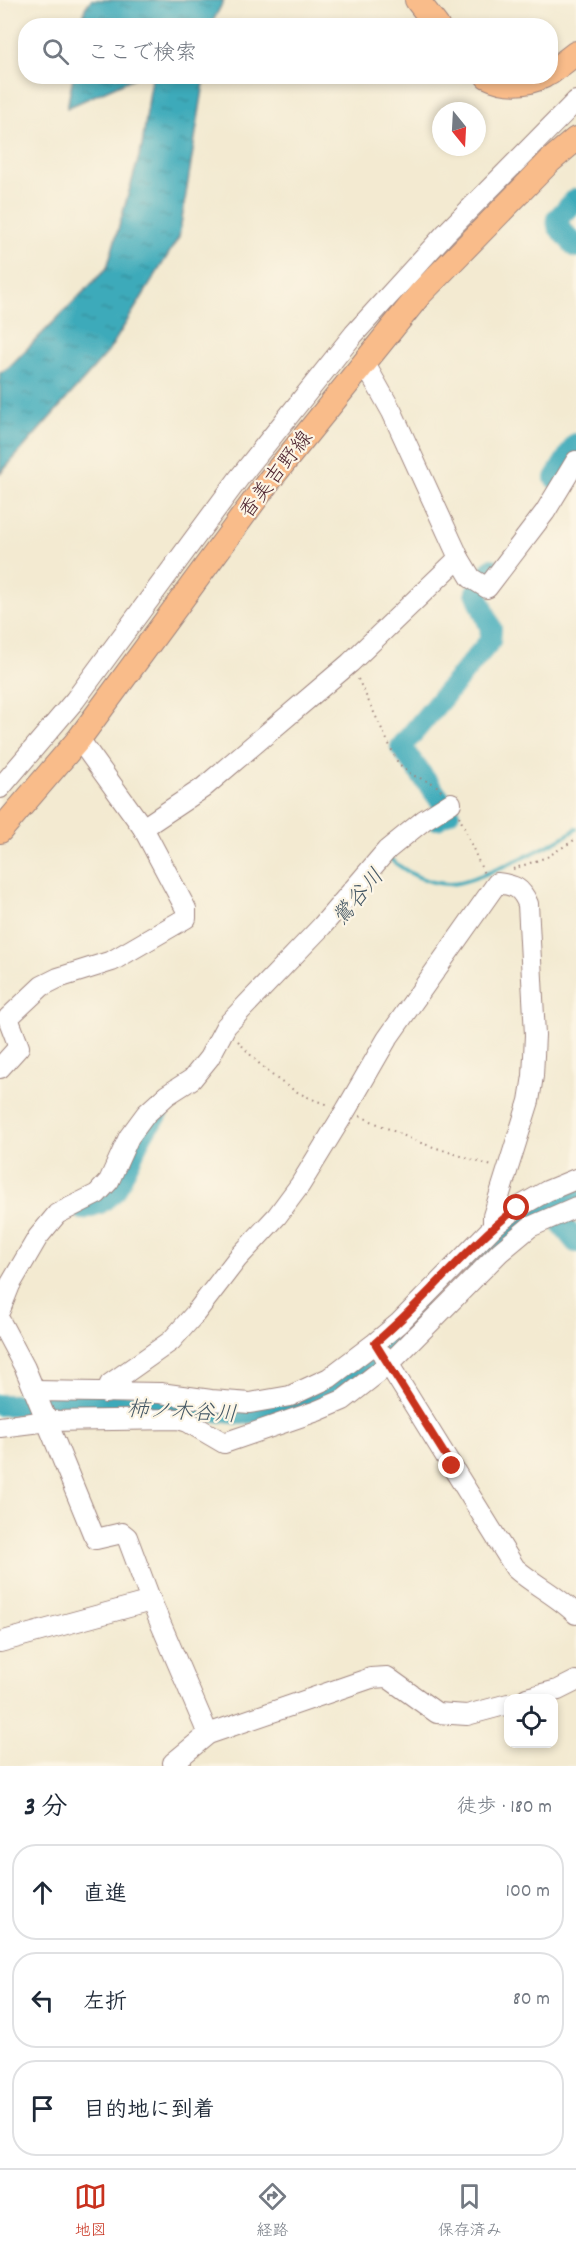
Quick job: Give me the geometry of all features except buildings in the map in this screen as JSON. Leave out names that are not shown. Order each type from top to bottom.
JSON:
[{"type":"main road","points":[[417,0],[431,18]]},
{"type":"main road","points":[[558,67],[576,53]]},
{"type":"main road","name":"香美吉野線","points":[[0,831],[79,739],[268,482],[420,294],[550,161],[576,139]]},
{"type":"street","points":[[0,788],[75,700],[239,478],[354,334],[445,234],[576,100]]},
{"type":"street","points":[[364,362],[392,412],[459,558],[471,578],[487,588],[545,512],[576,461]]},
{"type":"street","points":[[143,828],[203,788],[350,663],[459,558]]},
{"type":"street","points":[[0,1068],[19,1047],[8,1018],[42,986],[58,978],[112,961],[186,918],[186,909],[143,828],[79,739]]},
{"type":"street","points":[[0,1310],[10,1285],[38,1237],[57,1214],[97,1194],[109,1181],[129,1137],[146,1114],[167,1095],[192,1079],[209,1059],[226,1026],[322,926],[387,850],[424,820],[446,806]]},
{"type":"street","points":[[106,1393],[110,1384],[171,1341],[237,1259],[277,1216],[317,1157],[387,1039],[490,877],[515,885],[523,893],[528,904],[535,1035],[529,1101],[493,1216],[493,1227]]},
{"type":"street","points":[[0,1427],[41,1405],[106,1393],[160,1392],[250,1403],[290,1396],[382,1354],[399,1323],[493,1227],[517,1208],[548,1191],[569,1203],[530,1227],[382,1354],[343,1400],[317,1411],[224,1443],[188,1422],[178,1419],[41,1405]]},
{"type":"street","points":[[0,1321],[41,1405],[93,1534],[96,1539],[122,1533],[127,1538],[151,1601],[208,1734]]},
{"type":"street","points":[[382,1354],[515,1568],[576,1614]]},
{"type":"street","points":[[0,1642],[151,1601]]},
{"type":"street","points":[[175,1766],[173,1763],[208,1734],[371,1678],[387,1677],[436,1713],[467,1715],[504,1705]]},
{"type":"street","points":[[542,1694],[558,1690],[576,1681]]},
{"type":"path","points":[[350,663],[398,763],[412,775],[430,780]]},
{"type":"path","points":[[446,806],[457,812],[490,877],[547,857],[576,839]]},
{"type":"water","points":[[91,0],[224,0],[215,18],[83,18],[85,8]]},
{"type":"water","points":[[72,84],[120,84],[67,108]]},
{"type":"water","points":[[151,84],[204,84],[179,237],[108,352],[0,474],[0,373],[9,367],[107,268],[142,146]]},
{"type":"waterway","name":"鶯谷川","points":[[576,199],[557,219],[558,226],[576,247]]},
{"type":"waterway","name":"鶯谷川","points":[[555,478],[576,444]]},
{"type":"waterway","name":"鶯谷川","points":[[437,819],[449,812],[401,747],[490,641],[491,629],[476,592],[492,569]]},
{"type":"waterway","points":[[389,858],[410,873],[424,879],[448,884],[475,878],[513,862],[576,829]]},
{"type":"waterway","name":"鶯谷川","points":[[82,1209],[100,1203],[115,1191],[143,1132],[157,1115]]},
{"type":"waterway","name":"柿ノ木谷川","points":[[470,1262],[511,1224],[576,1193]]},
{"type":"waterway","points":[[547,1206],[576,1242]]},
{"type":"waterway","name":"柿ノ木谷川","points":[[0,1405],[101,1404],[191,1408],[242,1414],[291,1405],[340,1384],[399,1337],[422,1312]]},
{"type":"route","points":[[452,1466],[375,1343],[399,1323],[493,1227],[517,1208]]}]
